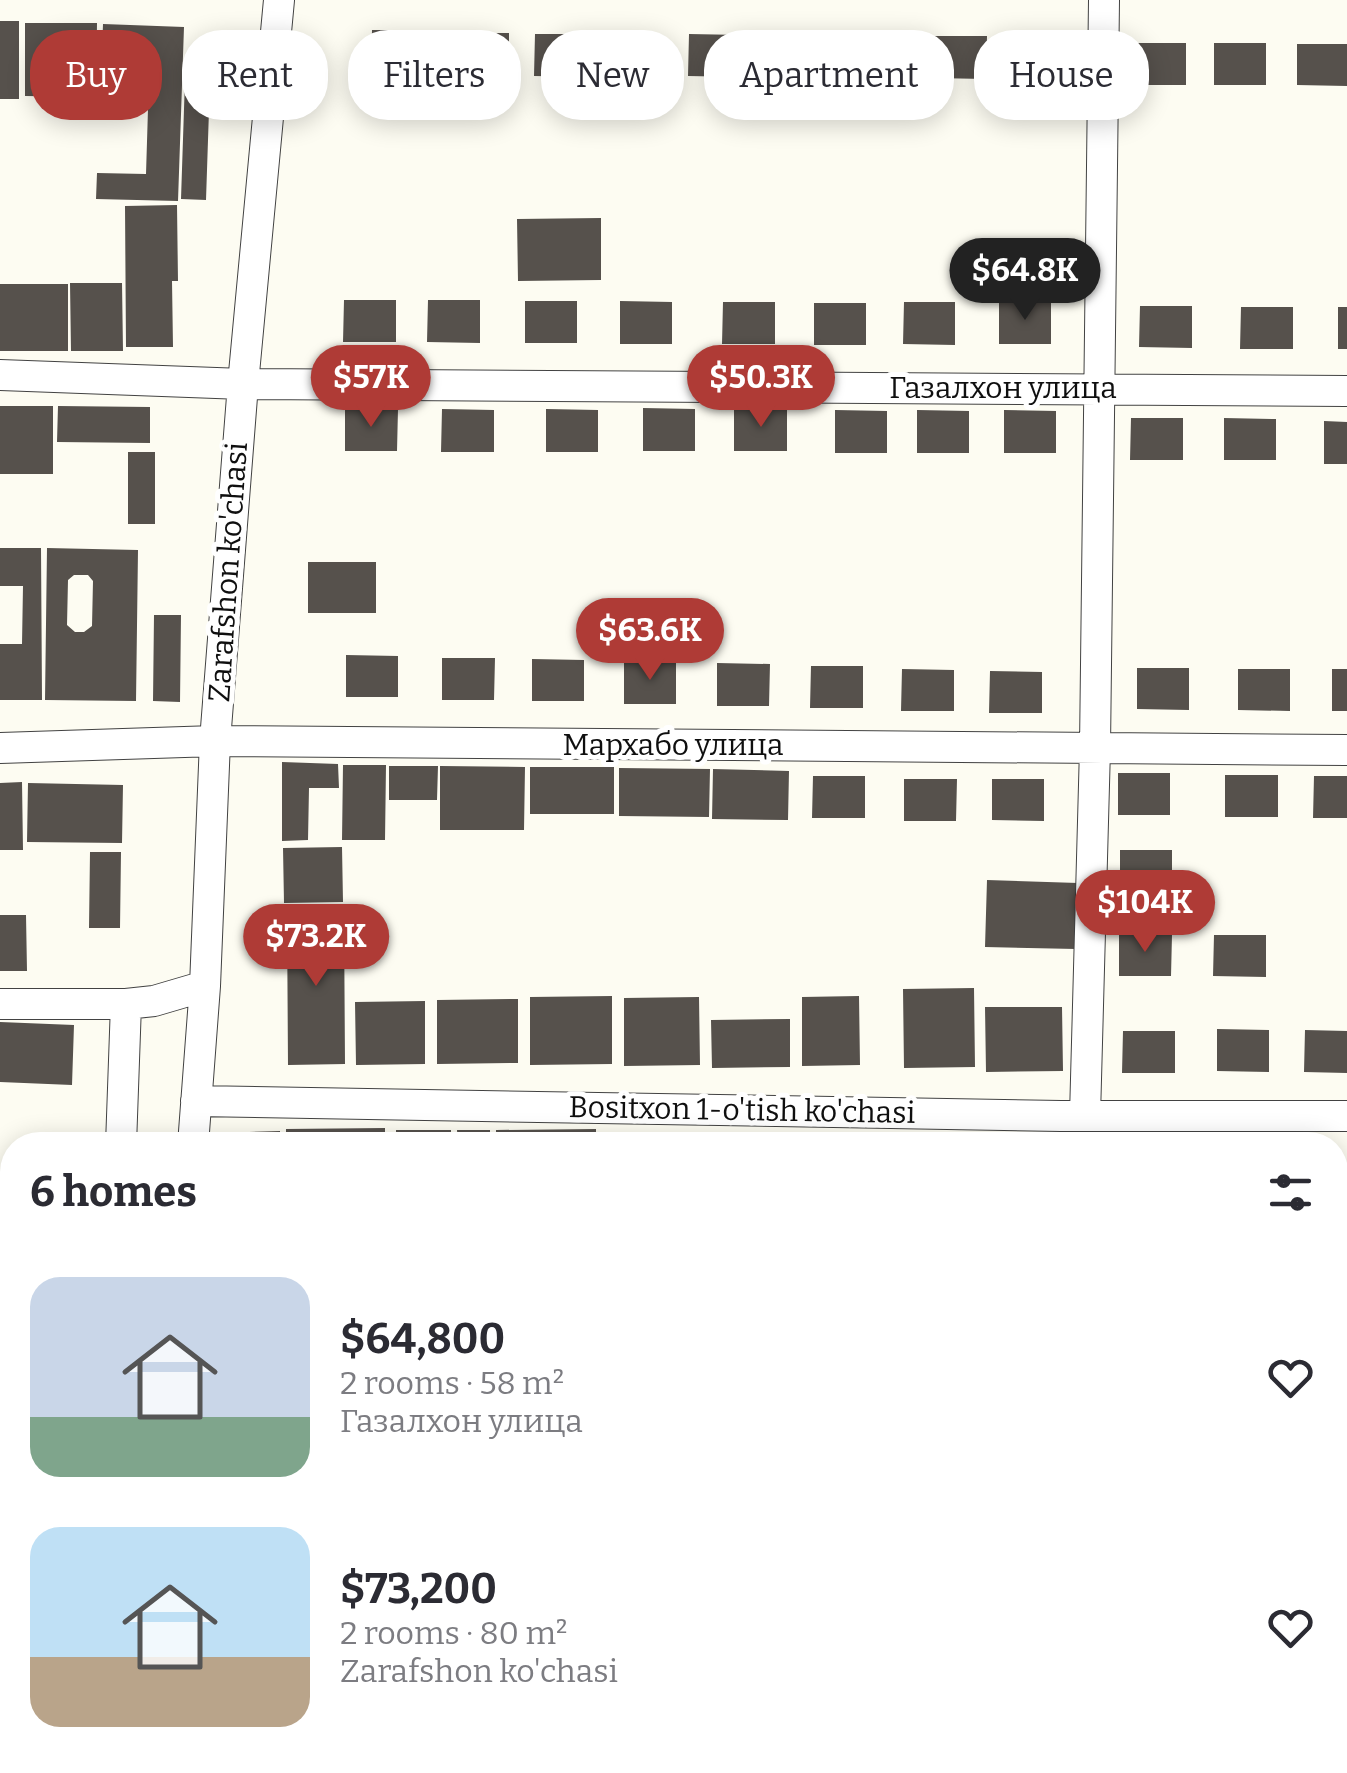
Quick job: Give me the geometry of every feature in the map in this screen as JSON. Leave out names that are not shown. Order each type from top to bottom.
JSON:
[{"type":"street","name":"Zarafshon ko'chasi","points":[[194,1132],[216,741],[243,384],[279,0]]},
{"type":"street","points":[[1069,1126],[1095,748],[1104,0]]},
{"type":"street","name":"Газалхон улица","points":[[0,375],[243,384],[1347,391]]},
{"type":"street","name":"Мархабо улица","points":[[0,748],[216,741],[1347,750]]},
{"type":"street","points":[[0,1004],[126,1004],[154,1001],[205,986]]},
{"type":"street","points":[[121,1132],[126,1004]]},
{"type":"street","name":"Bositxon 1-o'tish ko'chasi","points":[[196,1101],[1069,1126],[1347,1116]]},
{"type":"building","points":[[0,21],[19,21],[19,99],[0,99]]},
{"type":"building","points":[[25,23],[97,23],[97,30],[30,30],[30,96],[25,96]]},
{"type":"building","points":[[103,24],[184,27],[178,201],[96,199],[97,173],[146,174],[148,120],[162,120],[162,30],[103,30]]},
{"type":"building","points":[[535,34],[541,34],[541,76],[534,76]]},
{"type":"building","points":[[689,34],[704,34],[704,76],[688,76]]},
{"type":"building","points":[[954,36],[974,36],[974,79],[954,78]]},
{"type":"building","points":[[1149,43],[1186,43],[1186,85],[1149,85]]},
{"type":"building","points":[[1214,43],[1266,43],[1266,85],[1214,85]]},
{"type":"building","points":[[1297,44],[1347,44],[1347,86],[1297,85]]},
{"type":"building","points":[[184,120],[209,120],[206,200],[181,199]]},
{"type":"building","points":[[177,205],[178,281],[172,281],[173,347],[126,347],[125,206]]},
{"type":"building","points":[[601,218],[601,280],[518,281],[517,219]]},
{"type":"building","points":[[70,283],[122,283],[123,351],[71,351]]},
{"type":"building","points":[[0,284],[68,284],[68,351],[0,351]]},
{"type":"building","points":[[344,300],[396,300],[396,342],[343,342]]},
{"type":"building","points":[[428,300],[480,300],[480,343],[427,342]]},
{"type":"building","points":[[525,301],[577,301],[577,343],[525,343]]},
{"type":"building","points":[[620,301],[672,302],[672,344],[620,344]]},
{"type":"building","points":[[723,302],[775,302],[775,344],[722,344]]},
{"type":"building","points":[[904,302],[955,302],[955,345],[903,344]]},
{"type":"building","points":[[999,302],[1051,302],[1051,344],[999,344]]},
{"type":"building","points":[[814,303],[866,303],[866,345],[814,345]]},
{"type":"building","points":[[1140,306],[1192,306],[1192,348],[1139,347]]},
{"type":"building","points":[[1241,307],[1293,307],[1293,349],[1240,349]]},
{"type":"building","points":[[1338,307],[1347,307],[1347,349],[1338,349]]},
{"type":"building","points":[[0,406],[53,406],[53,474],[0,474]]},
{"type":"building","points":[[58,406],[150,407],[150,443],[57,442]]},
{"type":"building","points":[[643,408],[695,409],[695,451],[643,451]]},
{"type":"building","points":[[345,409],[398,409],[397,451],[345,451]]},
{"type":"building","points":[[442,409],[494,410],[494,452],[441,452]]},
{"type":"building","points":[[546,409],[598,410],[598,452],[546,452]]},
{"type":"building","points":[[734,409],[787,409],[787,451],[734,451]]},
{"type":"building","points":[[835,410],[887,411],[887,453],[835,453]]},
{"type":"building","points":[[917,410],[969,411],[969,453],[917,453]]},
{"type":"building","points":[[1004,410],[1056,411],[1056,453],[1004,453]]},
{"type":"building","points":[[1131,418],[1183,418],[1183,460],[1130,460]]},
{"type":"building","points":[[1224,418],[1276,419],[1276,460],[1224,460]]},
{"type":"building","points":[[1324,421],[1347,422],[1347,464],[1324,464]]},
{"type":"building","points":[[128,452],[155,452],[155,524],[128,524]]},
{"type":"building","points":[[0,548],[41,548],[42,700],[0,700],[0,644],[22,644],[23,586],[0,586]]},
{"type":"building","points":[[47,548],[138,550],[136,701],[45,700]],"holes":[[[74,575],[88,575],[93,581],[92,626],[75,632],[67,625],[68,580]]]},
{"type":"building","points":[[308,562],[376,562],[376,613],[308,613]]},
{"type":"building","points":[[154,615],[181,615],[180,702],[153,701]]},
{"type":"building","points":[[346,655],[398,656],[398,697],[346,697]]},
{"type":"building","points":[[442,658],[495,658],[494,700],[442,700]]},
{"type":"building","points":[[532,659],[584,660],[584,701],[532,701]]},
{"type":"building","points":[[624,662],[676,662],[676,704],[624,704]]},
{"type":"building","points":[[717,663],[770,664],[769,706],[717,706]]},
{"type":"building","points":[[811,666],[863,666],[863,708],[810,708]]},
{"type":"building","points":[[1137,668],[1189,668],[1189,710],[1137,709]]},
{"type":"building","points":[[902,669],[954,670],[954,711],[901,711]]},
{"type":"building","points":[[1238,669],[1290,669],[1290,711],[1238,710]]},
{"type":"building","points":[[1332,669],[1347,669],[1347,711],[1332,711]]},
{"type":"building","points":[[990,671],[1042,672],[1042,713],[989,713]]},
{"type":"building","points":[[282,762],[338,764],[339,788],[309,788],[308,840],[282,841]]},
{"type":"building","points":[[343,765],[386,765],[385,840],[342,840]]},
{"type":"building","points":[[389,766],[438,766],[437,800],[389,800]]},
{"type":"building","points":[[440,766],[525,767],[524,830],[440,830]]},
{"type":"building","points":[[530,767],[614,767],[614,814],[530,814]]},
{"type":"building","points":[[619,768],[710,769],[709,817],[619,816]]},
{"type":"building","points":[[713,769],[789,771],[788,820],[712,819]]},
{"type":"building","points":[[1118,773],[1170,773],[1170,815],[1118,815]]},
{"type":"building","points":[[1225,775],[1278,775],[1278,817],[1225,817]]},
{"type":"building","points":[[813,776],[865,776],[865,818],[812,818]]},
{"type":"building","points":[[1314,776],[1347,776],[1347,818],[1313,818]]},
{"type":"building","points":[[904,779],[957,779],[956,821],[904,821]]},
{"type":"building","points":[[992,779],[1044,779],[1044,821],[992,820]]},
{"type":"building","points":[[22,782],[23,850],[0,850],[0,783]]},
{"type":"building","points":[[28,783],[123,785],[122,843],[27,842]]},
{"type":"building","points":[[342,847],[343,902],[284,903],[283,848]]},
{"type":"building","points":[[1120,850],[1172,850],[1172,892],[1120,892]]},
{"type":"building","points":[[90,852],[121,852],[120,928],[89,928]]},
{"type":"building","points":[[987,880],[1078,883],[1076,949],[985,947]]},
{"type":"building","points":[[287,913],[344,913],[345,1064],[288,1065]]},
{"type":"building","points":[[0,915],[26,915],[27,971],[0,971]]},
{"type":"building","points":[[1119,934],[1172,935],[1171,976],[1119,976]]},
{"type":"building","points":[[1214,935],[1266,935],[1266,977],[1213,976]]},
{"type":"building","points":[[974,988],[975,1067],[904,1068],[903,989]]},
{"type":"building","points":[[612,996],[612,1064],[530,1065],[530,997]]},
{"type":"building","points":[[859,996],[860,1065],[802,1066],[802,997]]},
{"type":"building","points":[[699,997],[700,1065],[624,1066],[624,998]]},
{"type":"building","points":[[518,999],[518,1063],[437,1064],[437,1000]]},
{"type":"building","points":[[425,1001],[425,1064],[356,1065],[355,1002]]},
{"type":"building","points":[[985,1007],[1062,1007],[1063,1071],[986,1072]]},
{"type":"building","points":[[790,1019],[790,1067],[712,1068],[711,1020]]},
{"type":"building","points":[[0,1022],[74,1025],[72,1085],[0,1082]]},
{"type":"building","points":[[1217,1029],[1269,1030],[1269,1072],[1217,1071]]},
{"type":"building","points":[[1305,1030],[1347,1031],[1347,1073],[1304,1072]]},
{"type":"building","points":[[1123,1031],[1175,1031],[1175,1073],[1122,1073]]},
{"type":"building","points":[[385,1128],[385,1132],[286,1132]]},
{"type":"building","points":[[596,1129],[596,1132],[496,1132]]},
{"type":"building","points":[[396,1130],[451,1130],[451,1132]]},
{"type":"building","points":[[457,1130],[490,1130],[490,1132]]}]
